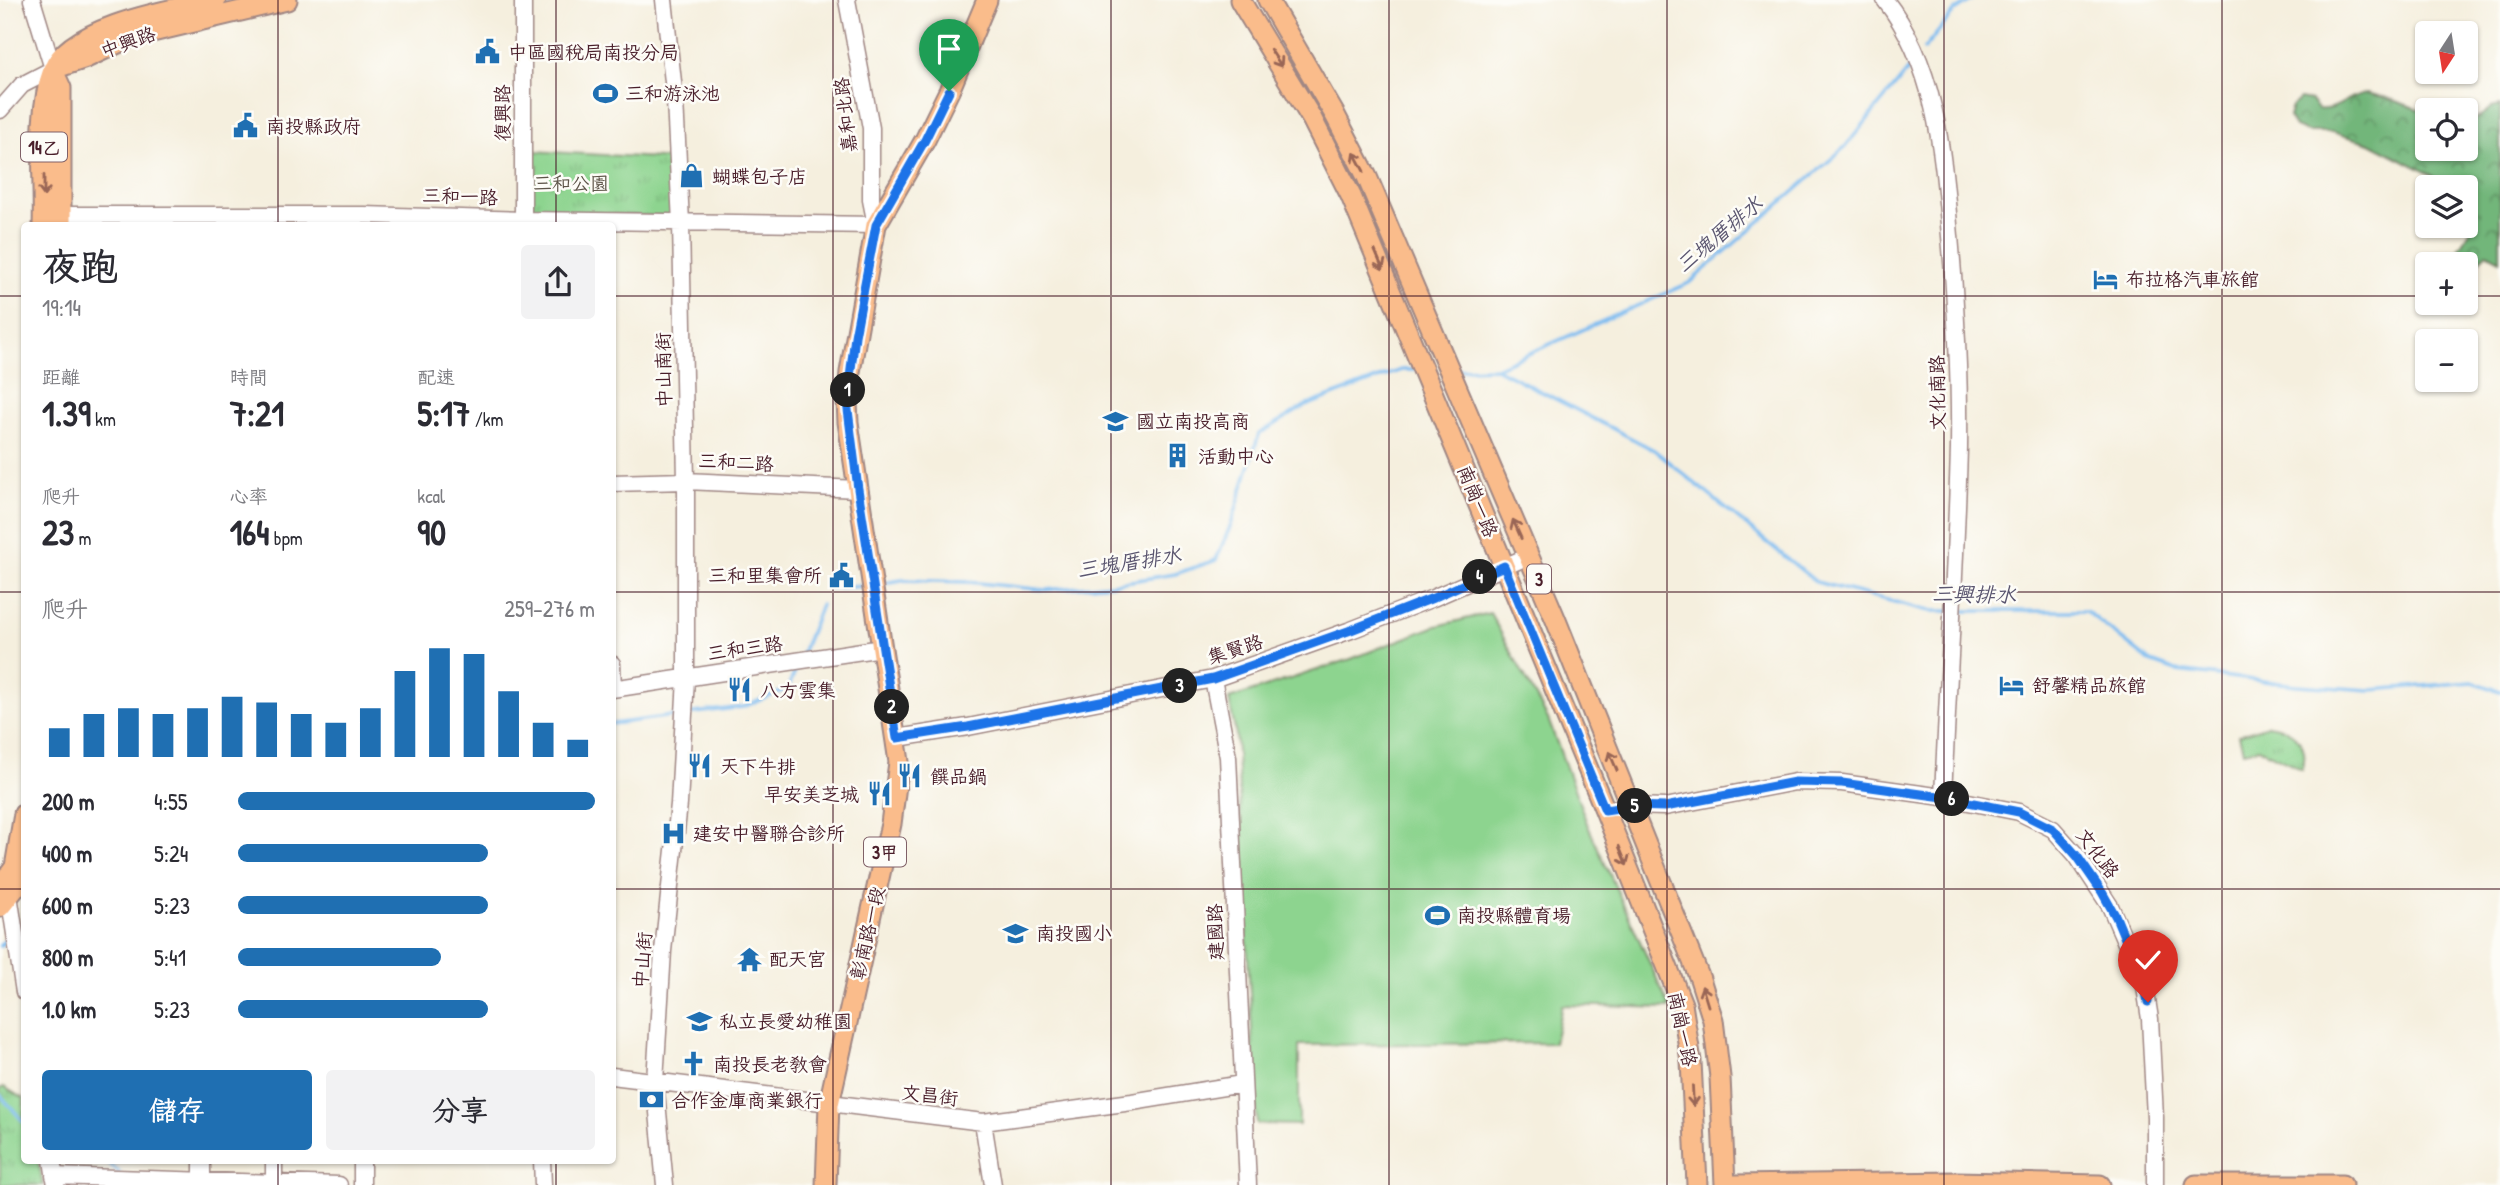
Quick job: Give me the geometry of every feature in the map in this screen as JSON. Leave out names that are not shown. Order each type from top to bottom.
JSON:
[{"type":"main road","name":"中興路","points":[[53,69],[86,58],[161,21],[216,0]]},
{"type":"main road","name":"彰南路一段","points":[[826,1185],[829,1104],[891,824],[899,762],[847,402],[862,292],[876,225],[925,140],[949,91],[987,0]]},
{"type":"main road","name":"南崗一路","points":[[1240,0],[1286,72],[1350,196],[1605,810],[1682,1004],[1692,1061],[1696,1185]]},
{"type":"main road","name":"南崗一路","points":[[1268,0],[1335,115],[1367,177],[1529,556],[1700,979],[1713,1020],[1720,1077],[1725,1185]]},
{"type":"main road","name":"中興路","points":[[161,21],[278,1]]},
{"type":"main road","name":"14乙","points":[[52,222],[61,88],[53,69]]},
{"type":"main road","points":[[8,899],[20,872]]},
{"type":"main road","points":[[1734,1185],[1956,1182],[2100,1185]]},
{"type":"main road","points":[[1690,1185],[1707,1185]]},
{"type":"main road","points":[[2196,1185],[2342,1185]]},
{"type":"street","points":[[0,110],[22,85],[53,69],[32,0]]},
{"type":"street","name":"復興路","points":[[523,0],[523,222]]},
{"type":"street","name":"中山南街","points":[[664,0],[675,100],[681,223],[687,481],[682,734]]},
{"type":"street","name":"嘉和北路","points":[[846,0],[871,128],[871,200],[876,225]]},
{"type":"street","name":"文化南路","points":[[1885,0],[1903,22],[1920,61],[1932,104],[1945,187],[1957,325],[1959,446],[1943,797]]},
{"type":"street","name":"三和一路","points":[[52,222],[485,222]]},
{"type":"street","name":"三和一路","points":[[616,223],[876,225]]},
{"type":"street","name":"三和二路","points":[[616,483],[687,481],[858,489]]},
{"type":"street","name":"集賢路","points":[[897,738],[968,727],[1213,679],[1344,633],[1529,556]]},
{"type":"street","name":"三和三路","points":[[616,690],[882,648]]},
{"type":"street","name":"建國路","points":[[1213,679],[1228,757],[1248,1185]]},
{"type":"street","name":"中山街","points":[[665,1185],[655,1081],[663,951],[679,804],[682,734]]},
{"type":"street","name":"文化路","points":[[1605,810],[1632,806],[1665,807],[1795,782],[1842,783],[1943,797],[2019,812],[2053,829],[2077,856],[2110,906],[2145,987],[2155,1117],[2155,1185]]},
{"type":"street","points":[[8,899],[21,973]]},
{"type":"street","name":"文昌街","points":[[616,1076],[983,1122],[1242,1084]]},
{"type":"street","points":[[983,1122],[993,1185]]},
{"type":"street","points":[[202,1164],[202,1182]]},
{"type":"street","points":[[274,1164],[274,1183]]},
{"type":"street","points":[[362,1164],[362,1185]]},
{"type":"street","points":[[542,1164],[544,1185]]},
{"type":"street","points":[[54,1174],[113,1180],[339,1185]]},
{"type":"green space","points":[[2360,94],[2387,98],[2415,108],[2415,161],[2478,161],[2478,118],[2491,108],[2500,106],[2500,260],[2487,253],[2478,262],[2478,252],[2457,252],[2465,238],[2478,238],[2478,175],[2432,175],[2370,143],[2332,132],[2307,132],[2295,127],[2289,117],[2292,106],[2300,99],[2311,101],[2318,109],[2325,109]]},
{"type":"green space","name":"三和公園","points":[[532,151],[675,159],[677,217],[531,211]]},
{"type":"green space","name":"南投縣體育場","points":[[1490,613],[1548,719],[1588,826],[1670,1008],[1562,1005],[1554,1043],[1299,1045],[1299,1125],[1257,1124],[1236,735],[1229,699],[1351,659],[1433,627]]},
{"type":"green space","points":[[2267,725],[2284,729],[2297,738],[2304,751],[2302,769],[2259,748],[2243,751],[2239,735]]},
{"type":"green space","points":[[4,1087],[21,1097],[21,1164],[39,1164],[43,1185],[0,1185],[0,1089]]},
{"type":"waterway","name":"三塊厝排水","points":[[1924,49],[1955,11],[1972,0]]},
{"type":"waterway","name":"三塊厝排水","points":[[1459,369],[1496,368],[1689,283],[1845,147],[1913,64]]},
{"type":"waterway","name":"三興排水","points":[[1496,368],[1654,450],[1816,582],[1930,611],[1949,611]]},
{"type":"waterway","name":"三塊厝排水","points":[[878,584],[902,580],[969,582],[1046,590],[1112,584],[1175,574],[1216,560],[1232,522],[1259,434],[1305,406],[1401,370],[1414,370]]},
{"type":"waterway","name":"三塊厝排水","points":[[828,588],[867,586]]},
{"type":"waterway","name":"三塊厝排水","points":[[802,653],[821,605]]},
{"type":"waterway","name":"三興排水","points":[[1957,611],[2086,611],[2151,662],[2176,671],[2297,685],[2371,690],[2473,682],[2500,691]]},
{"type":"waterway","name":"三塊厝排水","points":[[687,714],[743,707],[788,689],[795,671]]},
{"type":"waterway","name":"三塊厝排水","points":[[616,723],[680,715]]},
{"type":"waterway","name":"三塊厝排水","points":[[0,946],[9,936]]},
{"type":"waterway","name":"三塊厝排水","points":[[0,1095],[21,1119]]},
{"type":"waterway","name":"三塊厝排水","points":[[109,1164],[119,1172]]},
{"type":"place","name":"中區國稅局南投分局","points":[[488,52]]},
{"type":"place","name":"三和游泳池","points":[[605,93]]},
{"type":"place","name":"南投縣政府","points":[[246,126]]},
{"type":"place","name":"蝴蝶包子店","points":[[692,176]]},
{"type":"place","name":"布拉格汽車旅館","points":[[2106,279]]},
{"type":"place","name":"國立南投高商","points":[[1116,421]]},
{"type":"place","name":"活動中心","points":[[1178,456]]},
{"type":"place","name":"三和里集會所","points":[[842,575]]},
{"type":"place","name":"舒馨精品旅館","points":[[2012,685]]},
{"type":"place","name":"八方雲集","points":[[740,690]]},
{"type":"place","name":"天下牛排","points":[[700,766]]},
{"type":"place","name":"饌品鍋","points":[[910,776]]},
{"type":"place","name":"早安美芝城","points":[[879,794]]},
{"type":"place","name":"建安中醫聯合診所","points":[[673,833]]},
{"type":"place","name":"南投縣體育場","points":[[1437,915]]},
{"type":"place","name":"南投國小","points":[[1016,933]]},
{"type":"place","name":"配天宮","points":[[749,959]]},
{"type":"place","name":"私立長愛幼稚園","points":[[699,1021]]},
{"type":"place","name":"南投長老教會","points":[[693,1064]]},
{"type":"place","name":"合作金庫商業銀行","points":[[651,1100]]},
{"type":"route","points":[[949,91],[925,140],[876,225],[864,280],[847,402],[897,738],[968,727],[1213,679],[1351,630],[1433,598],[1504,566],[1605,810],[1632,806],[1665,807],[1795,782],[1842,783],[1943,797],[2019,812],[2053,829],[2077,856],[2102,892],[2116,917],[2145,987],[2148,1002]]}]
